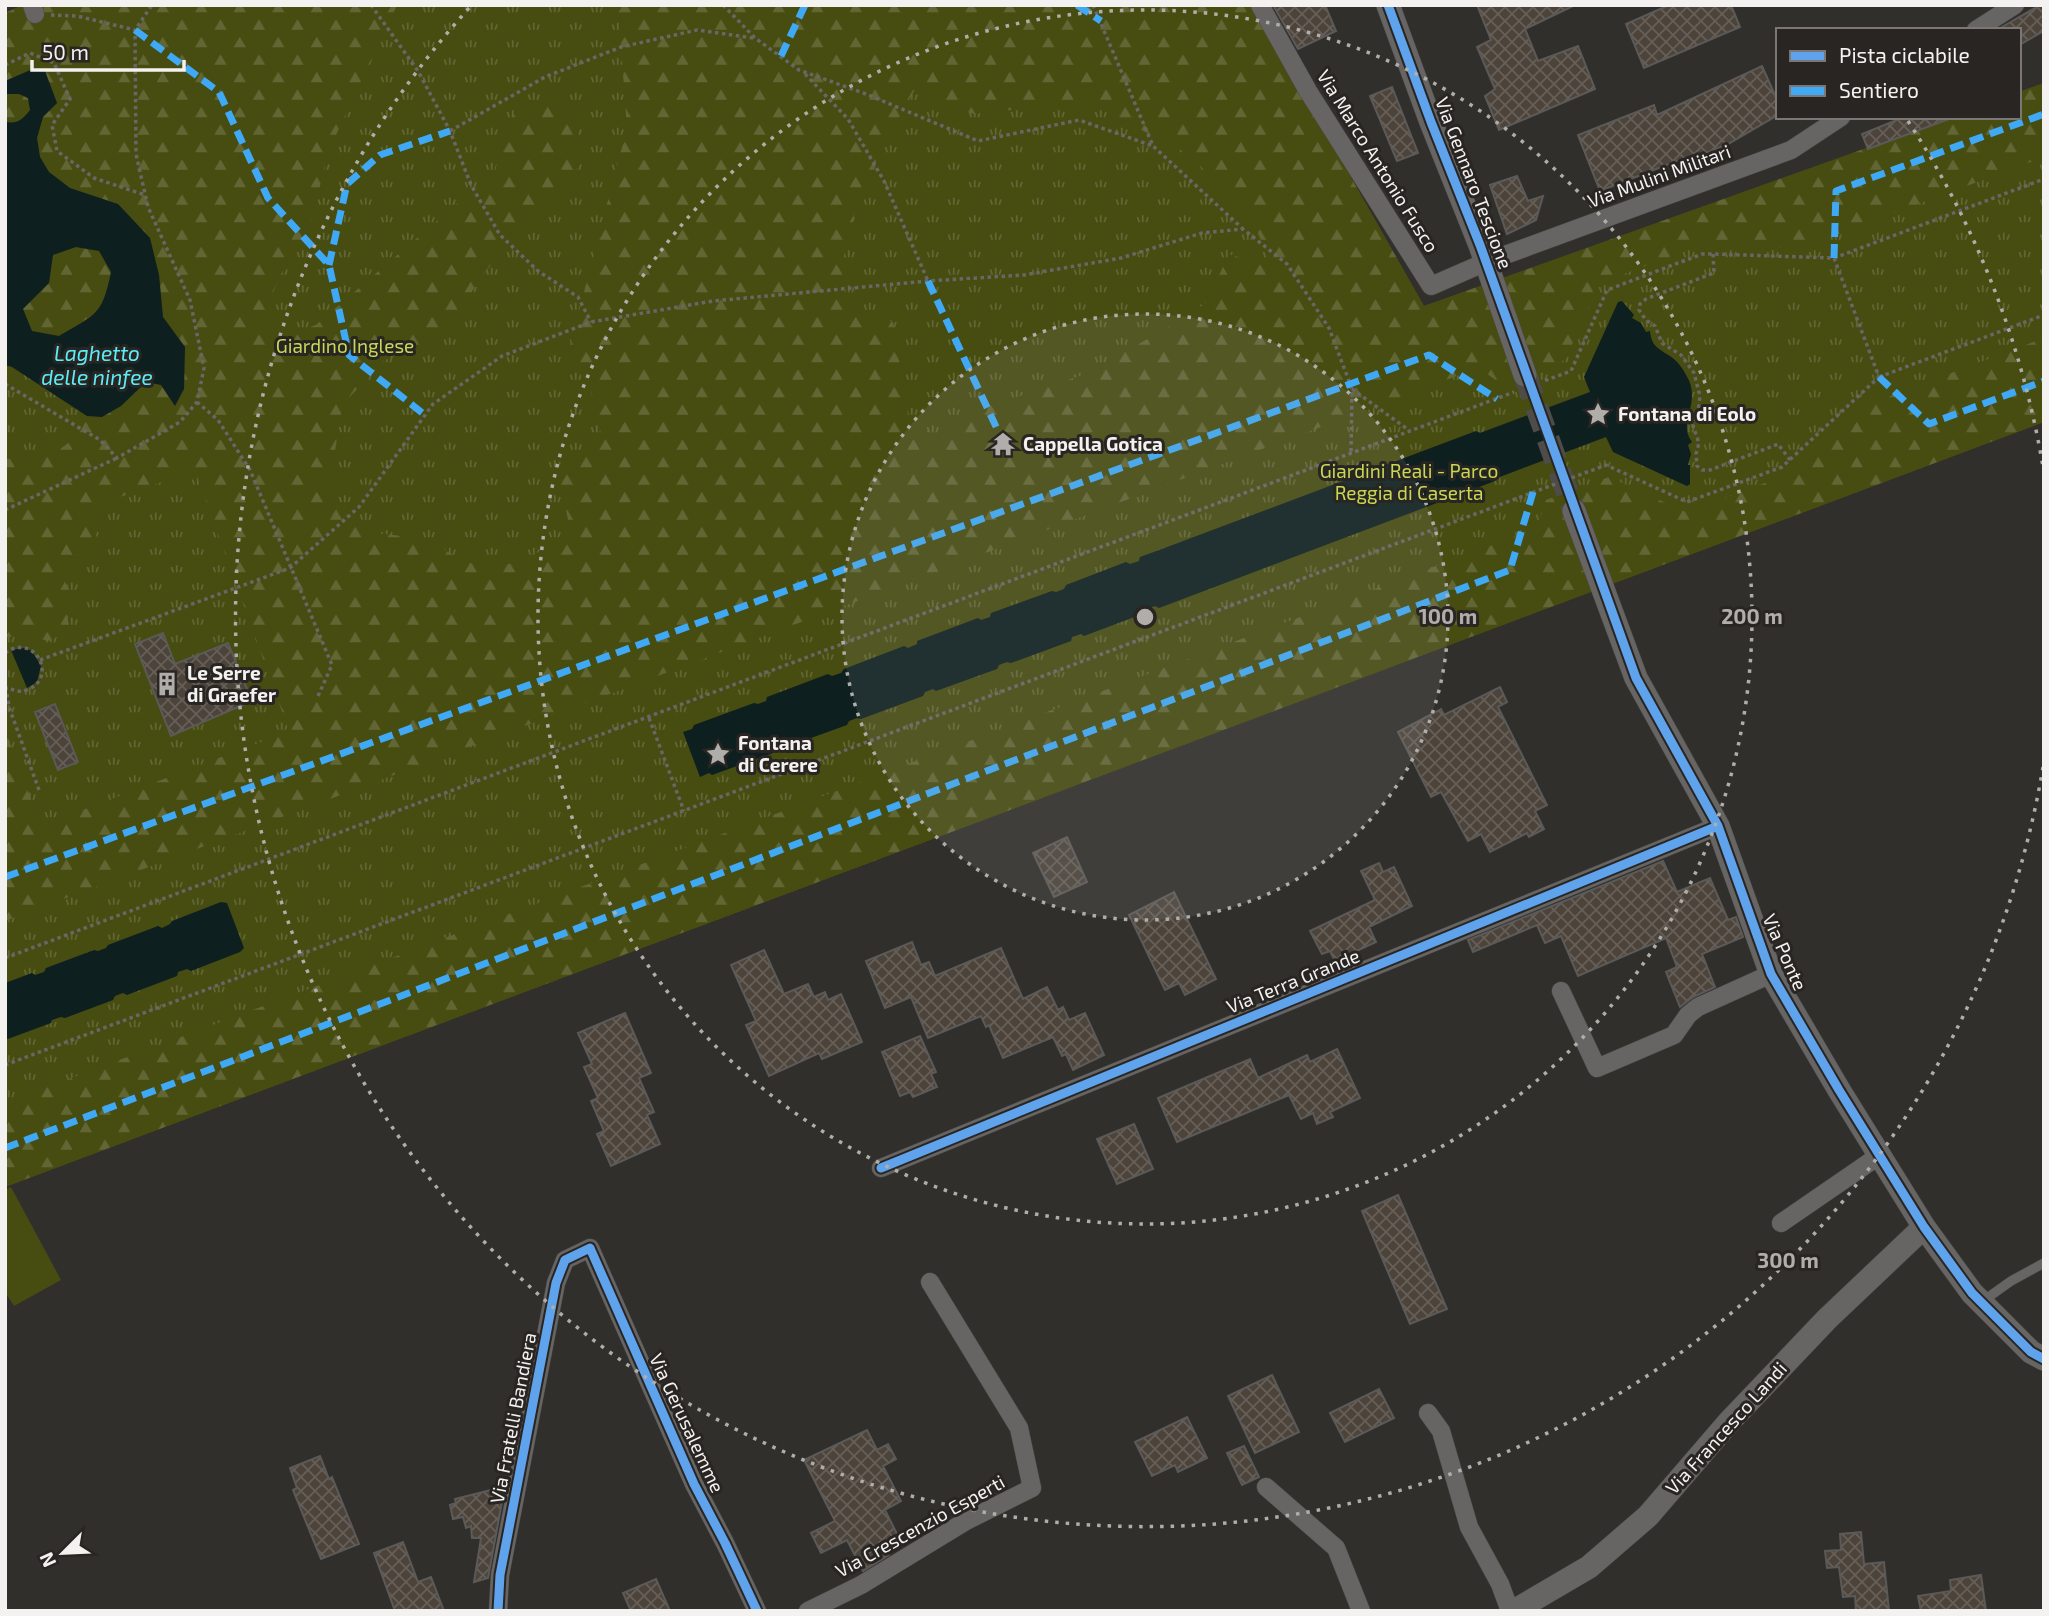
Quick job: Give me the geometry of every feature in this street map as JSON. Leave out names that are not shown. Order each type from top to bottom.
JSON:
[{"type":"street","name":"Via Marco Antonio Fusco","points":[[1260,5],[1308,91],[1431,286],[1486,262]]},
{"type":"street","name":"Via Gennaro Tescione","points":[[1388,5],[1486,262],[1527,383]]},
{"type":"street","points":[[1979,28],[2015,5]]},
{"type":"street","name":"Via Mulini Militari","points":[[1486,262],[1791,150],[1838,119]]},
{"type":"street","name":"Via Ponte","points":[[1574,511],[1636,678],[1718,826],[1772,974],[1839,1090],[1924,1227],[1981,1302],[2031,1352],[2044,1359]]},
{"type":"street","name":"Via Terra Grande","points":[[881,1168],[1718,826]]},
{"type":"street","points":[[1561,991],[1597,1068],[1674,1035],[1688,1015],[1698,1007],[1772,974]]},
{"type":"street","points":[[1781,1223],[1880,1155]]},
{"type":"street","name":"Via Francesco Landi","points":[[1512,1611],[1589,1567],[1648,1516],[1728,1423],[1818,1328],[1924,1227]]},
{"type":"street","name":"Via Fratelli Bandiera","points":[[498,1611],[500,1575],[556,1283],[565,1260],[590,1248]]},
{"type":"street","name":"Via Gerusalemme","points":[[590,1248],[673,1438],[757,1611]]},
{"type":"street","name":"Via Crescenzio Esperti","points":[[808,1611],[861,1585],[966,1521],[1032,1488],[1028,1460],[1018,1428],[930,1282]]},
{"type":"street","points":[[1428,1413],[1441,1431],[1469,1527],[1512,1611]]},
{"type":"street","points":[[1266,1487],[1336,1548],[1361,1611]]},
{"type":"lane","points":[[1981,1302],[2044,1263]]},
{"type":"path","points":[[5,510],[117,458],[180,422],[197,402],[204,368],[190,300],[148,207],[136,154],[135,30],[152,5]]},
{"type":"path","points":[[370,5],[418,71],[450,131],[471,185],[500,235],[538,271],[578,297],[591,322]]},
{"type":"path","points":[[723,5],[755,38],[809,76],[848,119],[884,181],[928,281]]},
{"type":"path","points":[[1093,5],[1153,146]]},
{"type":"path","points":[[33,10],[77,16],[135,30]]},
{"type":"path","points":[[450,131],[545,77],[621,47],[697,30],[755,38]]},
{"type":"path","points":[[5,65],[30,53],[54,63],[70,99],[52,125],[57,151],[94,178],[145,195]]},
{"type":"path","points":[[799,70],[866,94],[978,141],[1079,120],[1153,146],[1243,229],[1287,264],[1329,328],[1352,389],[1351,453]]},
{"type":"path","points":[[5,958],[1411,431],[1527,383],[1571,371],[1607,290],[1702,254],[1834,258],[2044,179]]},
{"type":"path","points":[[40,660],[290,568],[359,507],[433,404],[502,356],[591,322],[713,301],[1024,275],[1121,258],[1202,233],[1243,229]]},
{"type":"path","points":[[1713,254],[1714,273],[1646,299],[1640,304],[1639,310],[1646,320],[1655,326],[1662,343],[1674,349],[1687,361],[1696,378],[1700,396],[1693,426],[1699,443],[1697,466],[1710,470],[1778,444],[1790,460]]},
{"type":"path","points":[[1834,258],[1879,377]]},
{"type":"path","points":[[5,1065],[1606,465],[1687,502],[1782,467],[1879,377],[2044,315]]},
{"type":"path","points":[[5,384],[100,440],[117,458]]},
{"type":"path","points":[[1352,389],[1411,431]]},
{"type":"path","points":[[197,402],[218,420],[250,470],[332,665],[318,696]]},
{"type":"path","points":[[5,653],[17,647],[31,650],[40,660],[42,675],[34,687],[20,692],[6,686]]},
{"type":"path","points":[[6,686],[9,707],[39,790]]},
{"type":"path","points":[[648,717],[684,811]]},
{"type":"green space","points":[[23,5],[1253,5],[1424,306],[1774,185],[1948,119],[2021,119],[2021,91],[2044,83],[2044,422],[5,1187],[5,13]]},
{"type":"green space","name":"Giardino Inglese","points":[[23,5],[397,5],[328,152],[312,220],[283,270],[266,308],[267,329],[283,336],[316,325],[495,171],[506,127],[517,109],[556,100],[578,118],[577,168],[498,255],[439,337],[385,360],[343,404],[329,486],[359,531],[427,539],[466,563],[522,564],[570,529],[557,467],[603,442],[591,392],[568,353],[627,128],[618,5],[1253,5],[1424,306],[1947,119],[2021,119],[2021,91],[2044,83],[2044,157],[1809,245],[1796,248],[1701,245],[1600,283],[1565,360],[1502,384],[1478,368],[5,921],[5,730],[41,826],[289,731],[195,470],[87,509],[100,546],[55,562],[68,594],[67,629],[51,641],[22,636],[5,638],[5,459],[34,457],[61,448],[76,436],[87,416],[113,411],[146,382],[161,385],[175,405],[184,389],[185,347],[163,317],[159,275],[118,204],[77,190],[52,175],[43,165],[38,152],[37,137],[43,120],[43,105],[35,68],[5,81],[5,13]],"holes":[[[914,91],[973,114],[1087,102],[1190,155],[1253,222],[1273,268],[1229,254],[1206,303],[1168,327],[1091,372],[976,411],[936,436],[909,420],[893,322],[846,304],[843,260],[857,203],[884,145]]]},
{"type":"green space","points":[[5,94],[19,94],[29,99],[30,111],[25,117],[19,121],[5,122]]},
{"type":"green space","points":[[76,247],[99,251],[111,272],[105,301],[94,315],[58,336],[32,331],[22,309],[49,283],[53,255]]},
{"type":"green space","points":[[2044,338],[2044,422],[5,1187],[5,1103],[1537,528],[1546,500],[1609,477],[1686,512],[1787,475],[1856,410]]},
{"type":"green space","points":[[11,1187],[61,1280],[14,1306],[5,1292],[5,1190]]},
{"type":"water","name":"Laghetto delle ninfee","points":[[35,68],[45,71],[57,103],[43,117],[37,138],[40,157],[49,172],[70,188],[118,204],[150,238],[159,275],[163,317],[185,347],[184,389],[175,406],[161,385],[146,382],[121,406],[102,417],[87,416],[5,365],[5,122],[19,120],[30,110],[28,98],[19,94],[5,94],[5,81]],"holes":[[[76,247],[99,251],[111,272],[104,297],[96,312],[59,336],[32,331],[23,309],[49,283],[53,255]]]},
{"type":"water","points":[[1622,301],[1634,315],[1632,318],[1641,323],[1646,332],[1650,331],[1656,346],[1673,358],[1690,383],[1692,400],[1687,429],[1692,442],[1688,445],[1691,454],[1688,465],[1690,484],[1687,486],[1613,452],[1606,437],[1159,608],[1155,606],[1147,609],[1145,613],[1084,636],[1081,634],[1072,637],[1071,641],[999,665],[997,669],[936,691],[933,689],[925,692],[923,696],[849,721],[847,725],[774,749],[773,753],[700,777],[683,732],[692,729],[694,725],[766,701],[767,697],[828,674],[832,676],[841,673],[844,669],[904,646],[908,648],[917,644],[917,641],[978,618],[981,620],[990,617],[991,613],[1064,589],[1066,585],[1126,562],[1130,564],[1139,561],[1140,557],[1476,431],[1480,433],[1590,392],[1584,377],[1618,302]]},
{"type":"water","points":[[24,648],[32,651],[41,666],[37,682],[27,688],[11,650]]},
{"type":"water","points":[[221,902],[227,903],[244,948],[240,952],[191,971],[187,969],[178,972],[177,976],[127,995],[123,993],[115,996],[113,1000],[65,1018],[52,1020],[51,1023],[5,1040],[5,983],[32,973],[35,975],[44,972],[46,968],[106,948],[158,926],[162,928],[172,921]]},
{"type":"building","points":[[1273,5],[1325,5],[1336,31],[1298,49]]},
{"type":"building","points":[[1477,5],[1575,5],[1525,29],[1538,61],[1578,46],[1595,89],[1499,130],[1485,96],[1495,89],[1477,47],[1491,40]]},
{"type":"building","points":[[1669,5],[1731,5],[1740,27],[1644,68],[1626,24]]},
{"type":"building","points":[[2044,5],[2044,31],[2021,44],[2021,28],[2000,28]]},
{"type":"building","points":[[1762,66],[1776,98],[1776,116],[1728,144],[1699,156],[1697,153],[1600,191],[1578,135],[1654,105],[1657,115]]},
{"type":"building","points":[[1392,87],[1418,153],[1397,161],[1370,96]]},
{"type":"building","points":[[1899,119],[1949,119],[1868,149],[1862,134]]},
{"type":"building","points":[[1517,176],[1528,201],[1543,196],[1536,220],[1507,234],[1490,185]]},
{"type":"building","points":[[163,633],[175,664],[228,643],[252,701],[171,736],[135,644]]},
{"type":"building","points":[[1500,687],[1507,702],[1498,707],[1547,805],[1535,811],[1544,829],[1529,837],[1527,833],[1490,852],[1481,834],[1468,841],[1441,792],[1431,797],[1398,732],[1441,709],[1444,715]]},
{"type":"building","points":[[55,704],[78,762],[58,770],[35,712]]},
{"type":"building","points":[[1067,837],[1087,882],[1054,897],[1033,853]]},
{"type":"building","points":[[1663,861],[1677,892],[1710,878],[1728,920],[1736,917],[1743,937],[1702,954],[1715,987],[1693,997],[1680,1007],[1666,972],[1677,967],[1666,938],[1578,976],[1561,936],[1545,943],[1537,925],[1473,952],[1468,940]]},
{"type":"building","points":[[1379,863],[1383,872],[1394,867],[1412,906],[1369,927],[1376,942],[1335,961],[1330,951],[1322,954],[1310,931],[1375,900],[1361,871]]},
{"type":"building","points":[[1174,892],[1216,979],[1185,995],[1179,983],[1165,990],[1129,915]]},
{"type":"building","points":[[912,942],[921,965],[929,962],[935,976],[1001,948],[1023,999],[1047,987],[1058,1010],[1063,1007],[1069,1020],[1085,1013],[1104,1055],[1073,1070],[1066,1054],[1062,1056],[1053,1037],[1003,1058],[989,1025],[986,1027],[981,1016],[928,1038],[911,997],[885,1008],[866,961]]},
{"type":"building","points":[[764,950],[784,994],[808,984],[814,997],[825,992],[828,1000],[841,994],[862,1042],[822,1059],[819,1053],[769,1076],[746,1025],[756,1021],[731,965]]},
{"type":"building","points":[[625,1013],[651,1073],[639,1078],[654,1112],[647,1115],[660,1144],[611,1166],[597,1134],[604,1131],[591,1101],[598,1098],[584,1067],[592,1064],[578,1033]]},
{"type":"building","points":[[920,1036],[936,1072],[931,1074],[937,1087],[913,1097],[910,1092],[900,1096],[882,1052]]},
{"type":"building","points":[[1337,1049],[1360,1098],[1330,1112],[1333,1117],[1317,1124],[1313,1113],[1301,1119],[1289,1095],[1177,1142],[1158,1098],[1250,1059],[1258,1078],[1307,1055],[1310,1062]]},
{"type":"building","points":[[1134,1124],[1153,1169],[1117,1184],[1097,1139]]},
{"type":"building","points":[[1398,1195],[1447,1309],[1410,1324],[1362,1211]]},
{"type":"building","points":[[1272,1375],[1299,1432],[1255,1453],[1228,1396]]},
{"type":"building","points":[[1379,1389],[1394,1418],[1345,1442],[1330,1413]]},
{"type":"building","points":[[1187,1417],[1207,1458],[1178,1472],[1175,1465],[1152,1476],[1135,1442]]},
{"type":"building","points":[[867,1430],[877,1450],[888,1444],[896,1459],[883,1466],[901,1501],[885,1510],[900,1540],[885,1547],[889,1555],[863,1571],[847,1540],[821,1553],[811,1533],[835,1521],[804,1460]]},
{"type":"building","points":[[1244,1446],[1259,1477],[1242,1485],[1227,1453]]},
{"type":"building","points":[[320,1456],[329,1479],[332,1477],[359,1544],[321,1559],[293,1490],[297,1488],[290,1468]]},
{"type":"building","points":[[503,1487],[488,1578],[474,1582],[481,1538],[472,1538],[471,1526],[466,1528],[463,1517],[453,1519],[450,1505],[456,1503],[455,1499]]},
{"type":"building","points":[[1861,1532],[1864,1564],[1884,1562],[1889,1611],[1856,1611],[1855,1596],[1843,1597],[1839,1567],[1827,1568],[1825,1551],[1841,1550],[1840,1534]]},
{"type":"building","points":[[403,1542],[418,1582],[431,1577],[444,1611],[395,1611],[374,1553]]},
{"type":"building","points":[[1981,1575],[1986,1611],[1921,1611],[1918,1596],[1951,1591],[1950,1580]]},
{"type":"building","points":[[656,1579],[670,1611],[631,1611],[623,1593]]},
{"type":"tunnel","points":[[1525,375],[1574,511]]},
{"type":"marked path","points":[[781,56],[805,5]]},
{"type":"marked path","points":[[1077,5],[1101,21]]},
{"type":"marked path","points":[[135,30],[219,92],[268,198],[329,265],[349,355],[425,415]]},
{"type":"marked path","points":[[1834,258],[1836,191],[2044,114]]},
{"type":"marked path","points":[[329,265],[347,184],[380,155],[450,131]]},
{"type":"marked path","points":[[928,281],[999,433]]},
{"type":"marked path","points":[[5,877],[1429,355],[1497,399]]},
{"type":"marked path","points":[[1879,377],[1929,424],[2044,381]]},
{"type":"marked path","points":[[5,1148],[1510,570],[1533,492]]},
{"type":"cycle path","points":[[1388,5],[1480,245],[1636,678],[1718,826],[1771,974],[1924,1227],[1972,1293],[2031,1352],[2044,1359]]},
{"type":"cycle path","points":[[881,1168],[1718,826]]},
{"type":"cycle path","points":[[498,1611],[500,1575],[556,1283],[565,1260],[590,1248],[694,1484],[757,1611]]},
{"type":"place","name":"Fontana di Eolo","points":[[1598,414]]},
{"type":"place","name":"Cappella Gotica","points":[[1003,444]]},
{"type":"place","name":"Le Serre di Graefer","points":[[167,684]]},
{"type":"place","name":"Fontana di Cerere","points":[[718,754]]},
{"type":"park label","name":"Giardini Reali - Parco Reggia di Caserta","points":[[1409,482]]}]
